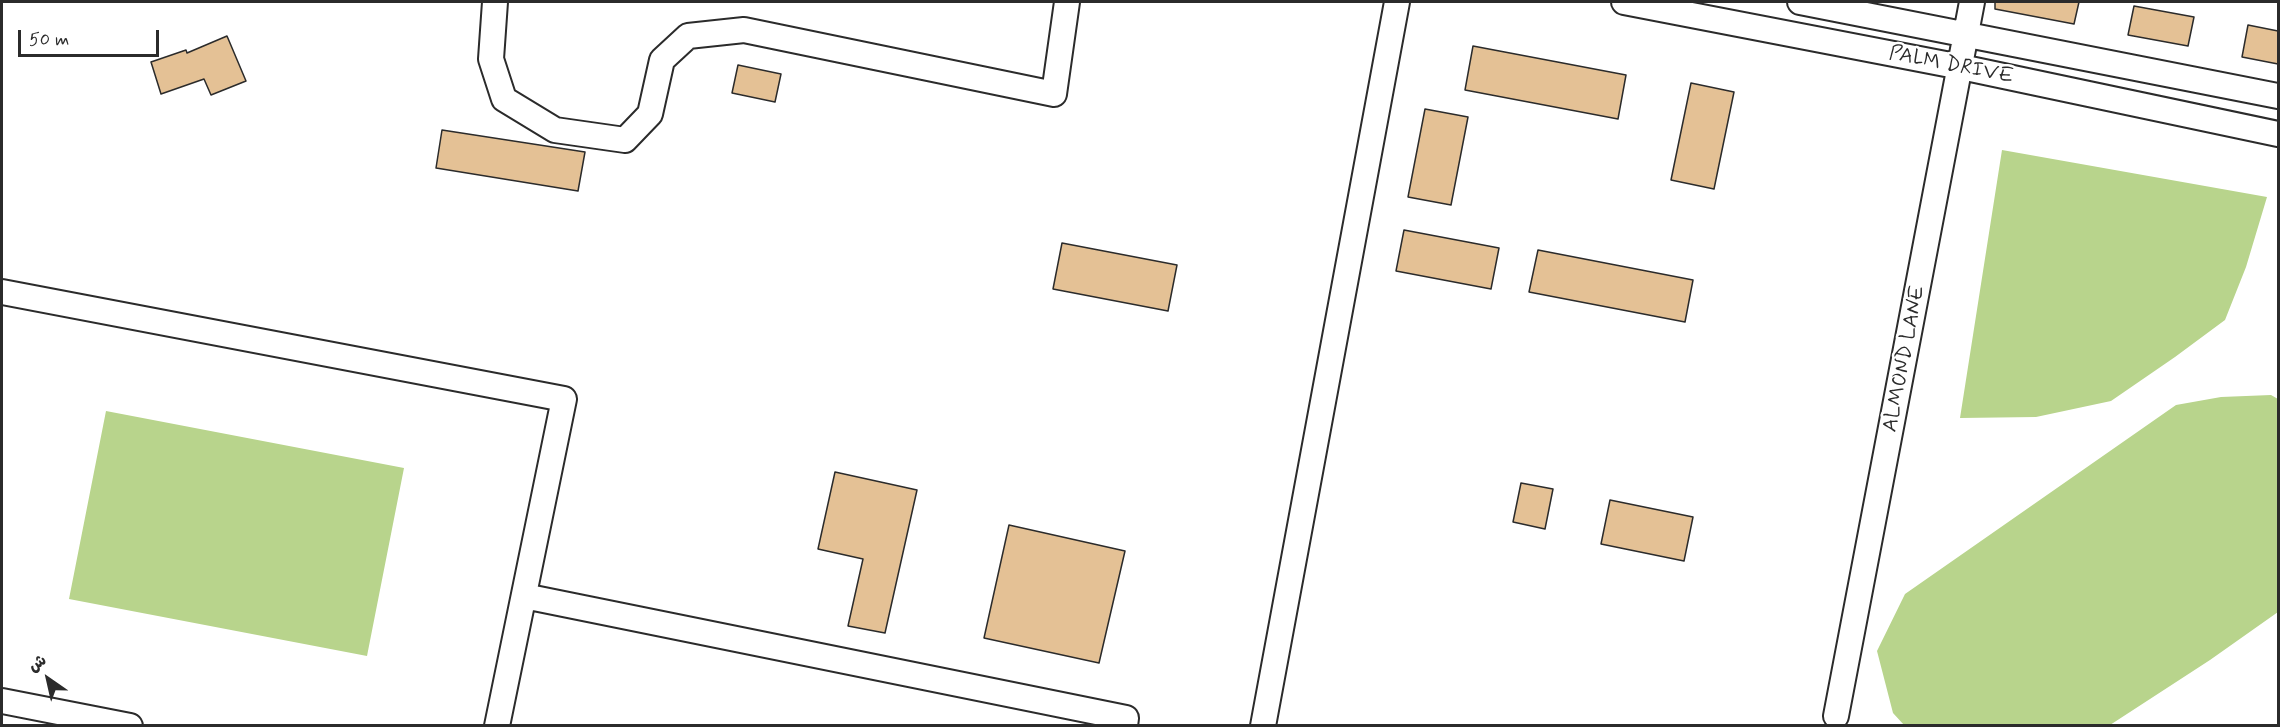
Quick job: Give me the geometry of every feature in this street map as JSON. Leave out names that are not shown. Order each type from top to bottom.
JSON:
[{"type":"street","points":[[495,2],[491,59],[504,99],[555,130],[625,140],[650,114],[662,60],[688,36],[744,30],[1054,94],[1067,2]]},
{"type":"street","points":[[1263,726],[1397,2]]},
{"type":"street","name":"PALM DRIVE","points":[[1624,2],[1961,67],[2278,134]]},
{"type":"street","name":"PALM DRIVE","points":[[1800,2],[2278,96]]},
{"type":"street","name":"ALMOND LANE","points":[[1836,716],[1972,2]]},
{"type":"street","points":[[2,292],[564,399],[496,726]]},
{"type":"street","points":[[524,596],[1126,718],[1125,726]]},
{"type":"street","points":[[2,701],[130,726]]},
{"type":"green space","points":[[2002,150],[2267,197],[2246,267],[2225,320],[2111,401],[2036,417],[1960,418]]},
{"type":"green space","points":[[2271,395],[2278,399],[2278,612],[2210,660],[2110,725],[1904,725],[1893,713],[1877,651],[1905,594],[2176,405],[2221,397]]},
{"type":"green space","points":[[106,411],[404,468],[367,656],[69,599]]},
{"type":"building","points":[[1995,2],[2079,2],[2074,24],[1995,9]]},
{"type":"building","points":[[2134,6],[2194,17],[2188,46],[2128,35]]},
{"type":"building","points":[[2248,25],[2278,31],[2278,64],[2242,57]]},
{"type":"building","points":[[227,36],[246,81],[211,95],[204,79],[161,94],[151,62],[186,50],[187,53]]},
{"type":"building","points":[[1473,46],[1626,75],[1618,119],[1465,90]]},
{"type":"building","points":[[738,65],[781,74],[775,102],[732,93]]},
{"type":"building","points":[[1691,83],[1734,92],[1714,189],[1671,180]]},
{"type":"building","points":[[1425,109],[1468,117],[1451,205],[1408,197]]},
{"type":"building","points":[[442,130],[585,152],[578,191],[436,168]]},
{"type":"building","points":[[1404,230],[1499,248],[1491,289],[1396,271]]},
{"type":"building","points":[[1062,243],[1177,265],[1168,311],[1053,289]]},
{"type":"building","points":[[1538,250],[1693,280],[1685,322],[1529,292]]},
{"type":"building","points":[[835,472],[917,490],[885,633],[848,626],[863,559],[818,549]]},
{"type":"building","points":[[1521,483],[1553,489],[1545,529],[1513,522]]},
{"type":"building","points":[[1610,500],[1693,517],[1684,561],[1601,544]]},
{"type":"building","points":[[1009,525],[1125,551],[1099,663],[984,638]]}]
